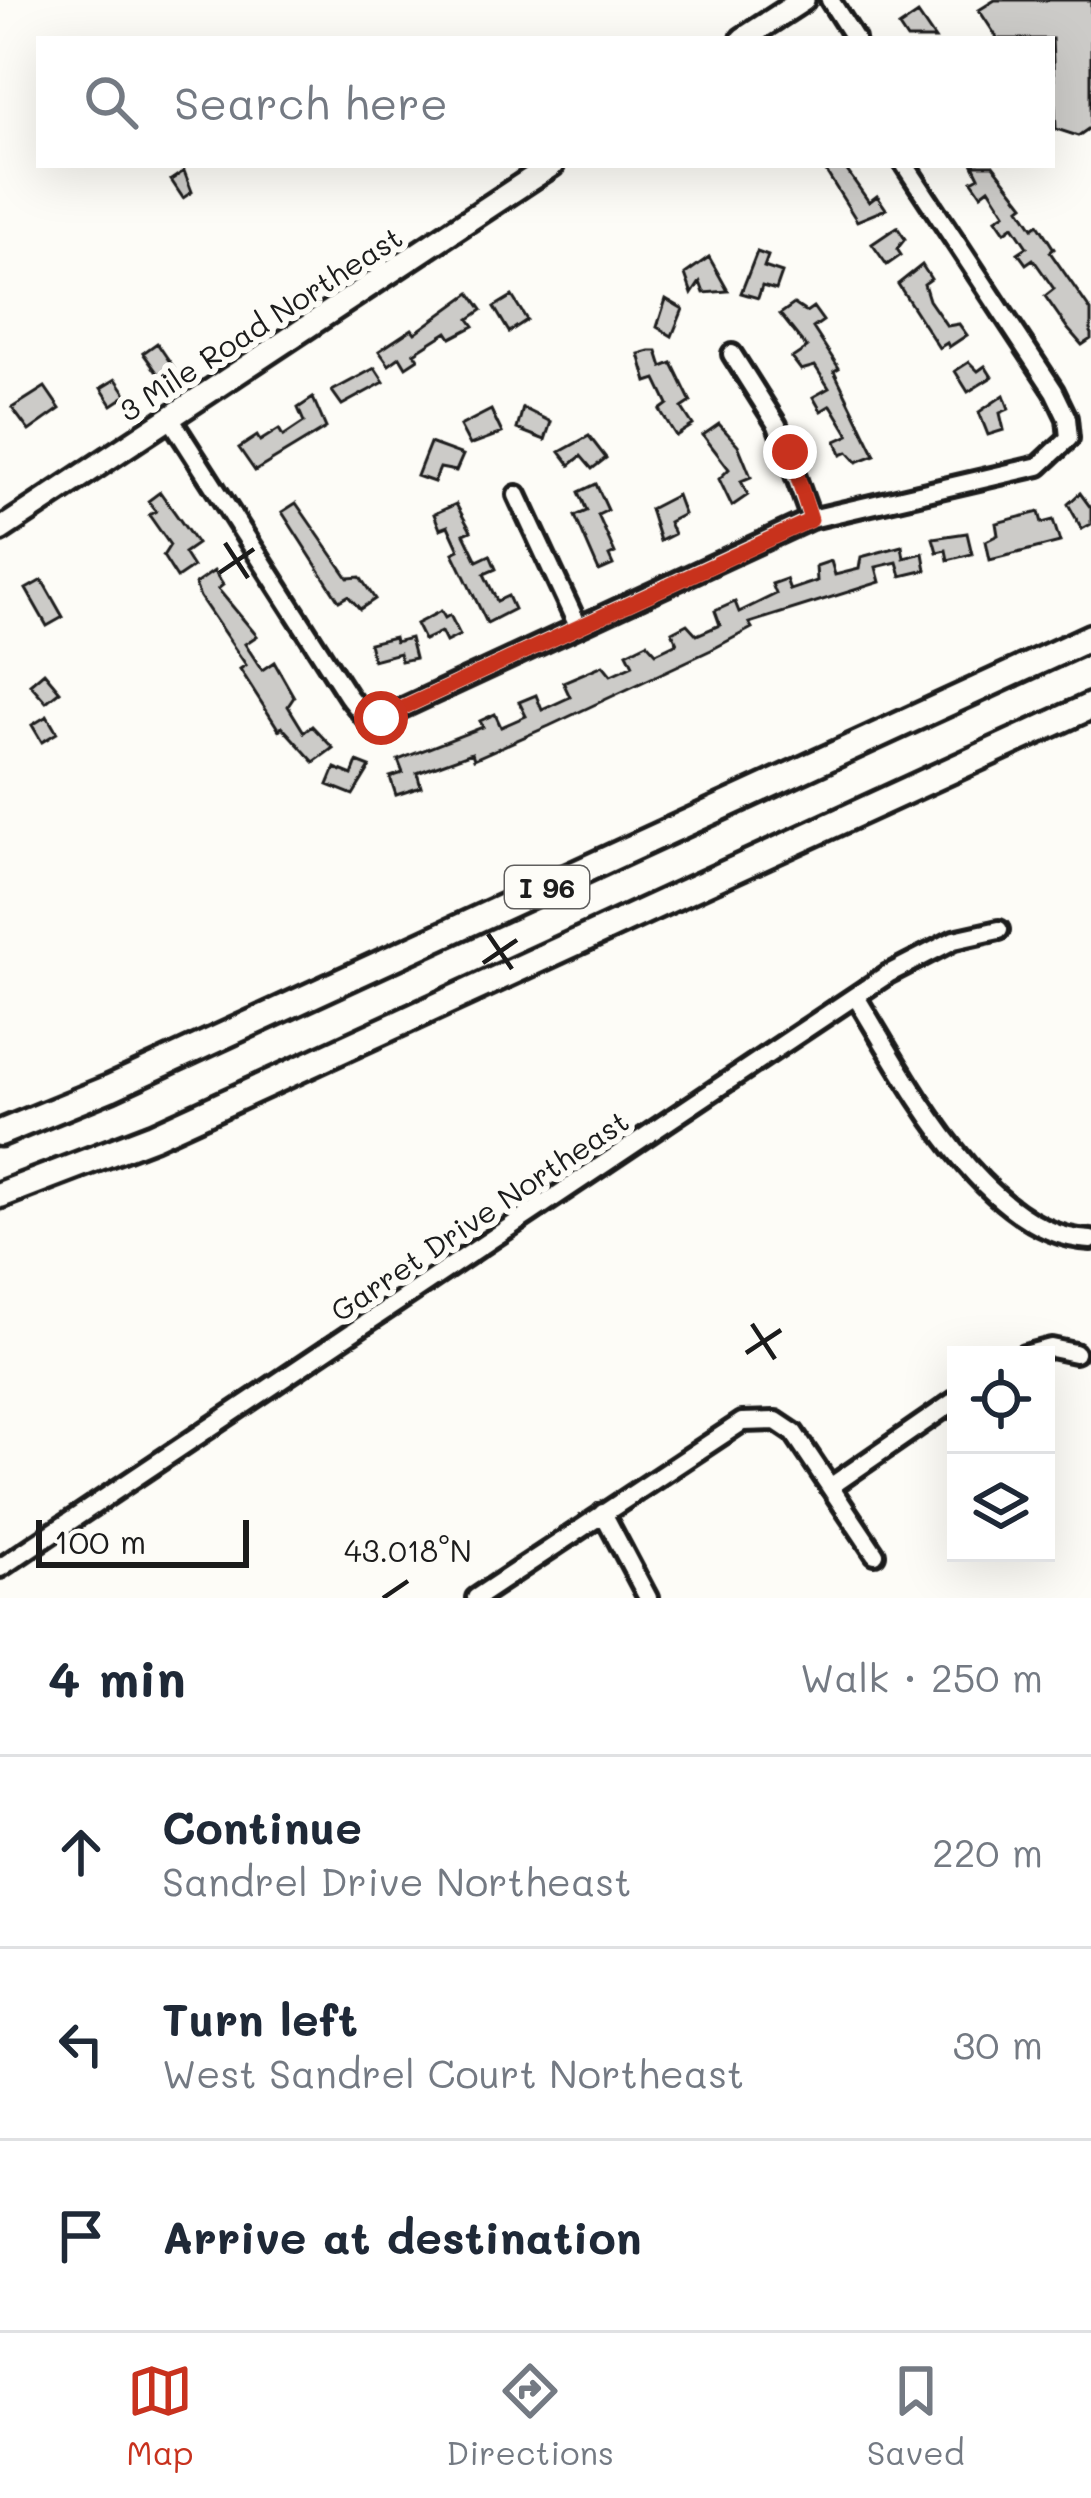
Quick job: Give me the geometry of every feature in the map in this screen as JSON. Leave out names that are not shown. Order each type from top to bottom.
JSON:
[{"type":"highway","name":"I 96","points":[[0,1133],[132,1078],[1091,637]]},
{"type":"highway","name":"I 96","points":[[0,1196],[235,1100],[1091,706]]},
{"type":"main road","points":[[748,36],[803,0]]},
{"type":"main road","name":"3 Mile Road Northeast","points":[[0,530],[547,168]]},
{"type":"street","points":[[830,0],[853,36]]},
{"type":"street","points":[[170,418],[348,696],[365,717],[381,718],[811,520],[1000,478],[1055,454],[1069,438],[1067,418],[1054,391],[907,168]]},
{"type":"street","points":[[732,355],[777,425],[811,520]]},
{"type":"street","points":[[517,495],[578,626]]},
{"type":"street","name":"Garret Drive Northeast","points":[[0,1568],[856,997],[934,949],[999,930]]},
{"type":"street","points":[[856,997],[982,1185],[1039,1223],[1091,1240]]},
{"type":"street","points":[[1055,1349],[1075,1353]]},
{"type":"street","points":[[830,1486],[947,1406]]},
{"type":"street","points":[[476,1598],[742,1422],[783,1425],[875,1554]]},
{"type":"street","points":[[604,1513],[648,1598]]},
{"type":"building","points":[[995,0],[1091,0],[1091,127],[1078,136],[1056,129],[1055,36],[996,36],[979,10]]},
{"type":"building","points":[[918,14],[933,36],[905,36],[899,27]]},
{"type":"building","points":[[824,168],[845,168],[869,202],[877,196],[886,209],[857,221]]},
{"type":"building","points":[[974,168],[995,168],[1024,205],[1020,208],[1033,228],[1038,224],[1054,249],[1050,252],[1091,311],[1091,339],[1082,345],[1045,296],[1054,289],[1033,259],[1026,264],[1018,253],[1027,247],[1013,226],[1005,232],[996,219],[1005,213],[989,188],[981,194],[972,181],[979,177]]},
{"type":"building","points":[[184,171],[192,192],[183,198],[171,180]]},
{"type":"building","points":[[897,227],[905,239],[897,249],[901,255],[887,265],[872,244]]},
{"type":"building","points":[[757,252],[768,256],[764,267],[782,273],[776,290],[762,286],[758,298],[741,293]]},
{"type":"building","points":[[709,257],[728,291],[704,293],[700,282],[692,294],[685,274]]},
{"type":"building","points":[[922,265],[931,279],[924,284],[929,300],[947,326],[959,324],[967,335],[949,347],[947,343],[939,348],[898,284]]},
{"type":"building","points":[[470,293],[482,310],[469,319],[474,326],[451,338],[447,332],[414,353],[418,359],[406,367],[400,357],[389,365],[379,351],[412,329],[415,333]]},
{"type":"building","points":[[512,296],[527,320],[509,332],[494,307]]},
{"type":"building","points":[[666,299],[683,309],[672,336],[657,327]]},
{"type":"building","points":[[794,304],[806,312],[813,307],[823,321],[813,328],[839,368],[834,371],[875,455],[857,462],[848,452],[841,455],[836,441],[849,435],[831,405],[821,411],[813,397],[829,388],[815,366],[801,370],[792,358],[807,348],[780,314]]},
{"type":"building","points":[[157,343],[174,368],[161,378],[143,353]]},
{"type":"building","points":[[657,351],[662,367],[672,363],[691,402],[682,408],[693,425],[676,436],[660,410],[668,404],[656,379],[647,382],[639,354]]},
{"type":"building","points":[[969,362],[978,371],[985,366],[992,377],[968,392],[955,371]]},
{"type":"building","points":[[375,368],[384,382],[342,405],[332,391]]},
{"type":"building","points":[[116,379],[127,395],[112,405],[101,388]]},
{"type":"building","points":[[45,387],[60,409],[29,431],[12,408]]},
{"type":"building","points":[[1004,395],[1009,409],[1000,413],[1004,430],[988,435],[979,412]]},
{"type":"building","points":[[313,398],[326,428],[255,471],[239,448],[279,429],[283,436],[304,422],[298,408]]},
{"type":"building","points":[[523,408],[551,422],[545,440],[517,429]]},
{"type":"building","points":[[491,410],[502,433],[470,445],[460,426]]},
{"type":"building","points":[[719,424],[738,445],[751,477],[741,481],[748,495],[732,506],[719,479],[729,469],[703,435]]},
{"type":"building","points":[[589,436],[606,458],[592,469],[581,456],[570,465],[560,452]]},
{"type":"building","points":[[430,443],[463,455],[456,471],[440,468],[434,482],[417,476]]},
{"type":"building","points":[[596,484],[608,510],[598,515],[615,553],[609,556],[613,565],[599,571],[575,516],[587,511],[579,492]]},
{"type":"building","points":[[160,492],[197,544],[184,553],[193,567],[177,578],[163,556],[170,545],[149,515],[156,511],[148,501]]},
{"type":"building","points":[[1080,493],[1091,508],[1091,524],[1082,529],[1068,504]]},
{"type":"building","points":[[677,495],[684,514],[669,522],[674,534],[660,541],[650,509]]},
{"type":"building","points":[[296,503],[348,578],[360,577],[375,599],[360,609],[348,596],[339,601],[282,512]]},
{"type":"building","points":[[456,504],[471,531],[464,534],[477,561],[490,555],[496,569],[484,574],[497,601],[508,596],[514,609],[487,623],[453,553],[459,550],[448,526],[440,529],[434,514]]},
{"type":"building","points":[[1039,512],[1042,523],[1053,520],[1060,542],[990,560],[986,541],[998,535],[996,523]]},
{"type":"building","points":[[967,533],[972,554],[948,560],[946,550],[937,552],[933,538]]},
{"type":"building","points":[[902,546],[904,558],[923,553],[926,570],[901,576],[897,562],[876,567],[880,582],[749,623],[752,628],[711,650],[549,726],[474,759],[472,753],[417,773],[421,787],[396,795],[390,777],[403,773],[398,760],[483,727],[480,721],[495,714],[501,727],[526,716],[519,702],[536,695],[542,710],[570,697],[563,682],[603,665],[611,675],[633,665],[627,653],[647,643],[656,653],[677,643],[672,632],[687,624],[697,635],[720,625],[715,611],[735,602],[739,612],[776,594],[772,584],[786,579],[790,590],[817,581],[816,566],[831,561],[835,575],[859,569],[861,557]]},
{"type":"building","points":[[214,571],[223,585],[218,589],[257,636],[245,644],[262,670],[274,662],[294,697],[288,706],[304,732],[312,726],[333,748],[314,762],[282,727],[279,730],[240,669],[246,665],[200,597],[195,584]]},
{"type":"building","points":[[42,580],[63,617],[47,626],[26,589]]},
{"type":"building","points":[[441,611],[445,618],[450,615],[460,635],[446,642],[441,632],[424,640],[416,624]]},
{"type":"building","points":[[394,637],[395,642],[410,638],[415,658],[401,661],[399,653],[373,660],[369,643]]},
{"type":"building","points":[[44,672],[60,691],[46,702],[30,684]]},
{"type":"building","points":[[47,716],[57,733],[42,742],[32,725]]},
{"type":"building","points":[[357,762],[370,767],[353,795],[328,785],[335,768],[352,775]]},
{"type":"route","points":[[381,718],[811,520],[790,452]]}]
